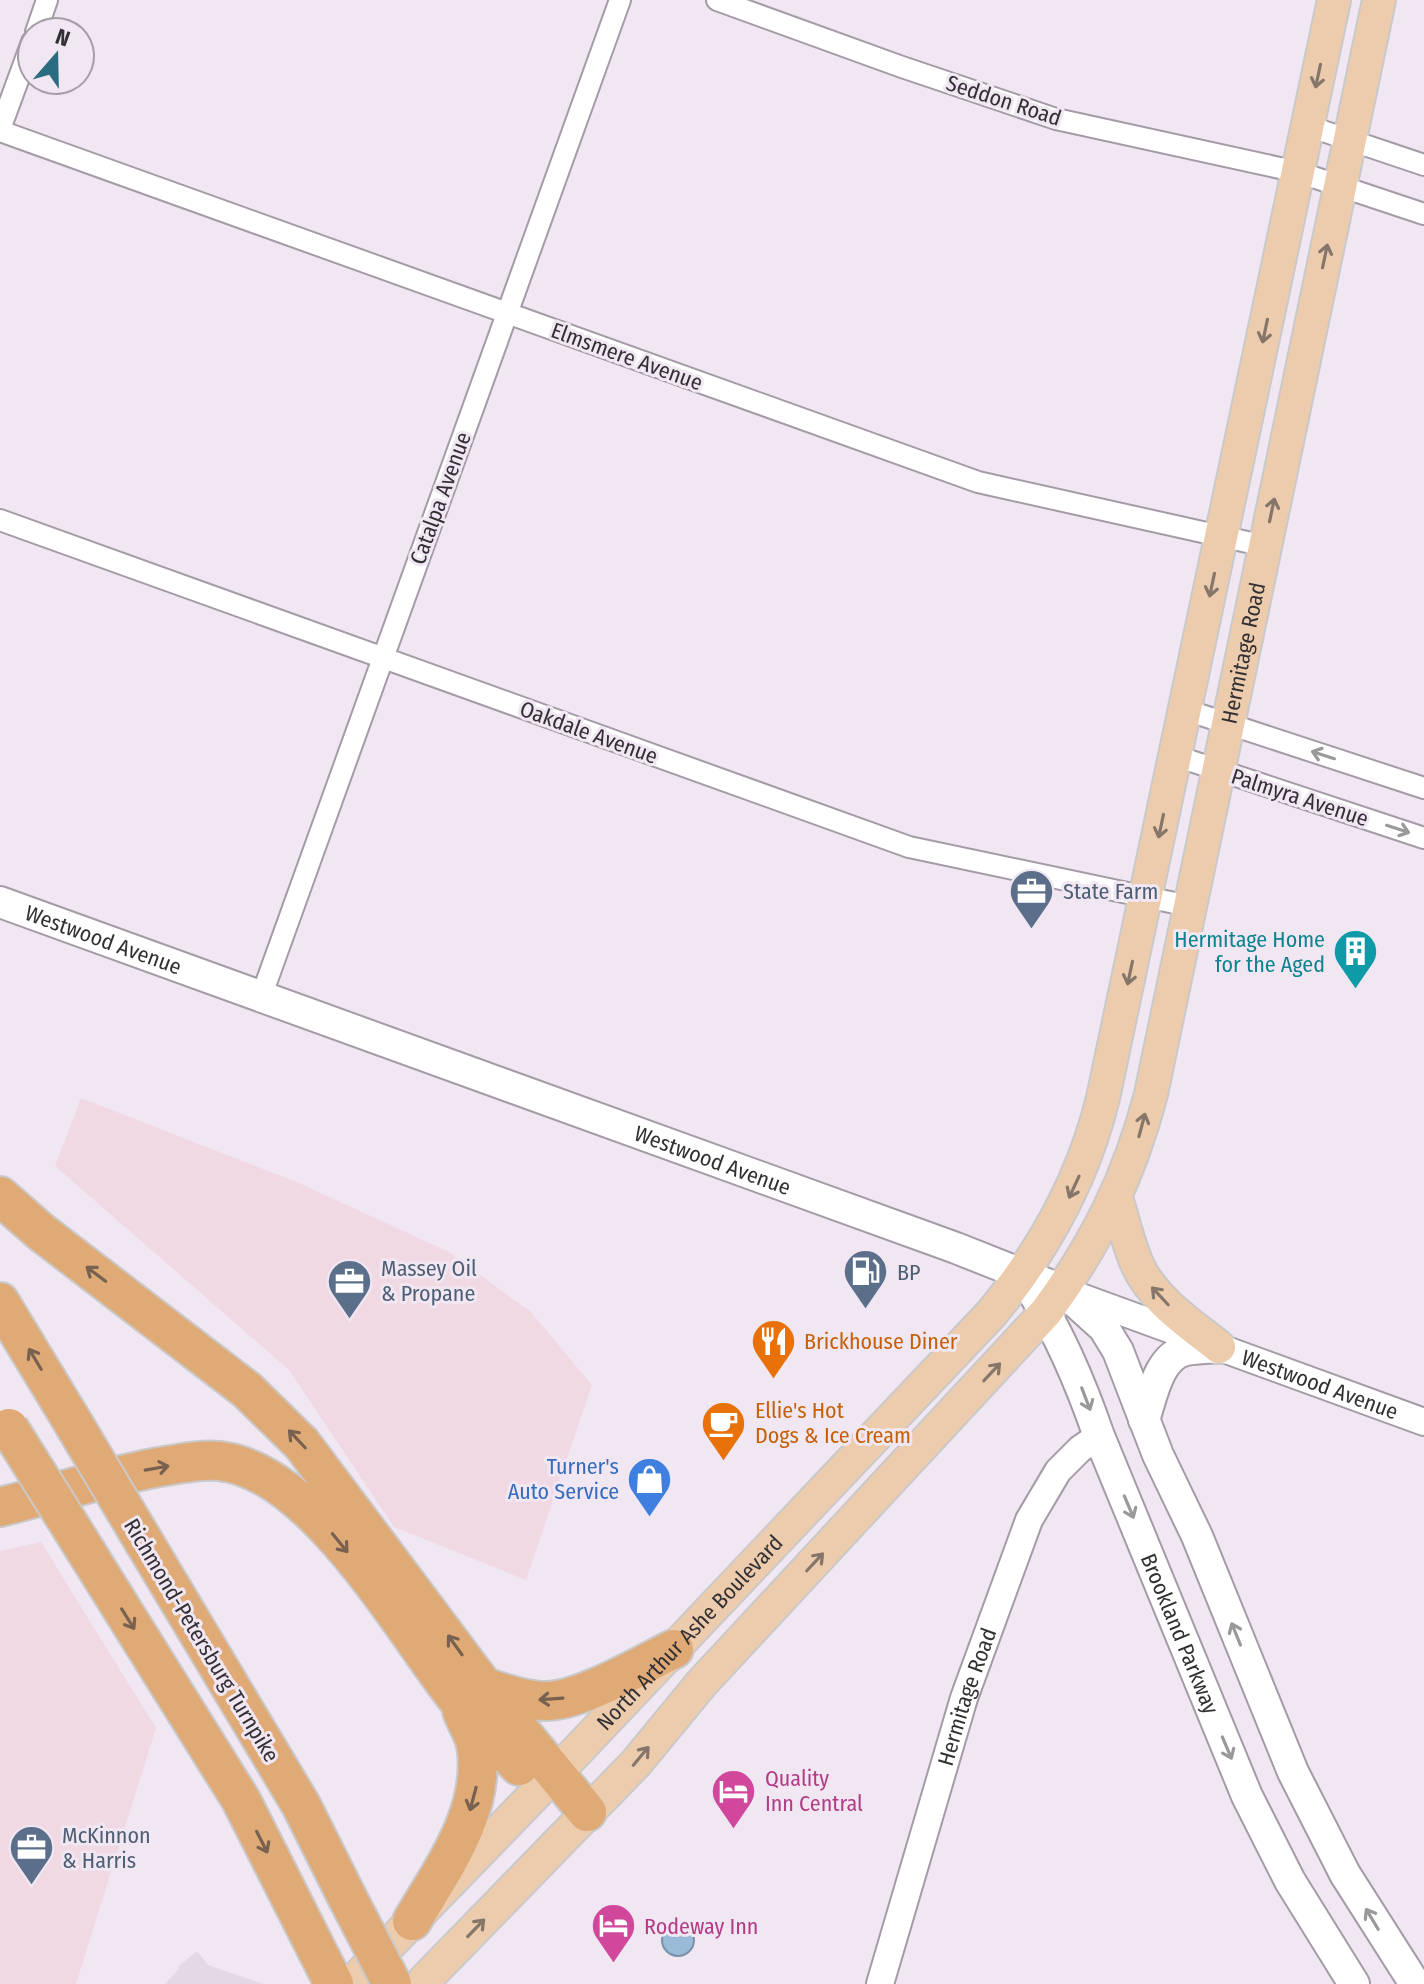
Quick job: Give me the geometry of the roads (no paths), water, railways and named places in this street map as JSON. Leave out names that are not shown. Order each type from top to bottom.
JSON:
[{"type":"highway","points":[[0,1196],[41,1232],[247,1390],[302,1444],[470,1692],[478,1780],[472,1806],[452,1851],[412,1921]]},
{"type":"highway","name":"Richmond-Petersburg Turnpike","points":[[0,1302],[301,1805],[392,1984]]},
{"type":"highway","points":[[5,1421],[241,1800],[334,1984]]},
{"type":"highway","points":[[0,1507],[133,1472],[197,1461],[221,1461],[264,1476],[285,1488],[330,1531],[581,1818]]},
{"type":"highway","points":[[470,1692],[560,1700],[674,1649]]},
{"type":"main road","name":"Hermitage Road","points":[[1022,1274],[1069,1198],[1089,1151],[1103,1098],[1334,0]]},
{"type":"main road","name":"Hermitage Road","points":[[1054,1301],[1116,1198],[1139,1138],[1151,1094],[1379,0]]},
{"type":"main road","name":"Westwood Avenue","points":[[0,902],[1022,1274]]},
{"type":"main road","points":[[1116,1198],[1133,1254],[1145,1279],[1164,1302],[1219,1347]]},
{"type":"main road","name":"Brookland Parkway","points":[[1022,1274],[1054,1301],[1104,1328],[1118,1351],[1144,1420],[1197,1536],[1293,1772],[1345,1874],[1415,1984]]},
{"type":"main road","name":"North Arthur Ashe Boulevard","points":[[351,1984],[991,1314],[1022,1274]]},
{"type":"main road","name":"Brookland Parkway","points":[[1054,1301],[1099,1436],[1247,1796],[1290,1881],[1354,1984]]},
{"type":"main road","name":"North Arthur Ashe Boulevard","points":[[421,1984],[636,1763],[701,1684],[1054,1301]]},
{"type":"main road","points":[[1144,1420],[1160,1374],[1172,1358],[1185,1350],[1219,1347]]},
{"type":"street","name":"Catalpa Avenue","points":[[261,997],[620,0]]},
{"type":"street","name":"Seddon Road","points":[[717,0],[1056,119],[1298,172],[1424,214]]},
{"type":"street","points":[[0,130],[16,86]]},
{"type":"street","points":[[1308,126],[1424,165]]},
{"type":"street","name":"Elmsmere Avenue","points":[[0,130],[978,482],[1265,546]]},
{"type":"street","name":"Oakdale Avenue","points":[[0,520],[909,847],[1189,906]]},
{"type":"street","points":[[1186,710],[1424,788]]},
{"type":"street","name":"Palmyra Avenue","points":[[1176,756],[1424,838]]},
{"type":"street","name":"Westwood Avenue","points":[[1054,1301],[1219,1347],[1424,1422]]},
{"type":"street","name":"Hermitage Road","points":[[880,1984],[964,1698],[1029,1520],[1058,1471],[1080,1449],[1099,1436]]},
{"type":"water","points":[[678,1924],[689,1929],[694,1940],[689,1951],[678,1956],[667,1951],[662,1940],[667,1929]]},
{"type":"place","name":"State Farm","points":[[1032,930]]},
{"type":"place","name":"Hermitage Home for the Aged","points":[[1356,991]]},
{"type":"place","name":"BP","points":[[866,1311]]},
{"type":"place","name":"Massey Oil & Propane","points":[[350,1320]]},
{"type":"place","name":"Brickhouse Diner","points":[[773,1380]]},
{"type":"place","name":"Ellie's Hot Dogs & Ice Cream","points":[[724,1462]]},
{"type":"place","name":"Turner's Auto Service","points":[[650,1518]]},
{"type":"place","name":"Quality Inn Central","points":[[734,1830]]},
{"type":"place","name":"McKinnon & Harris","points":[[31,1887]]},
{"type":"place","name":"Rodeway Inn","points":[[613,1965]]}]
